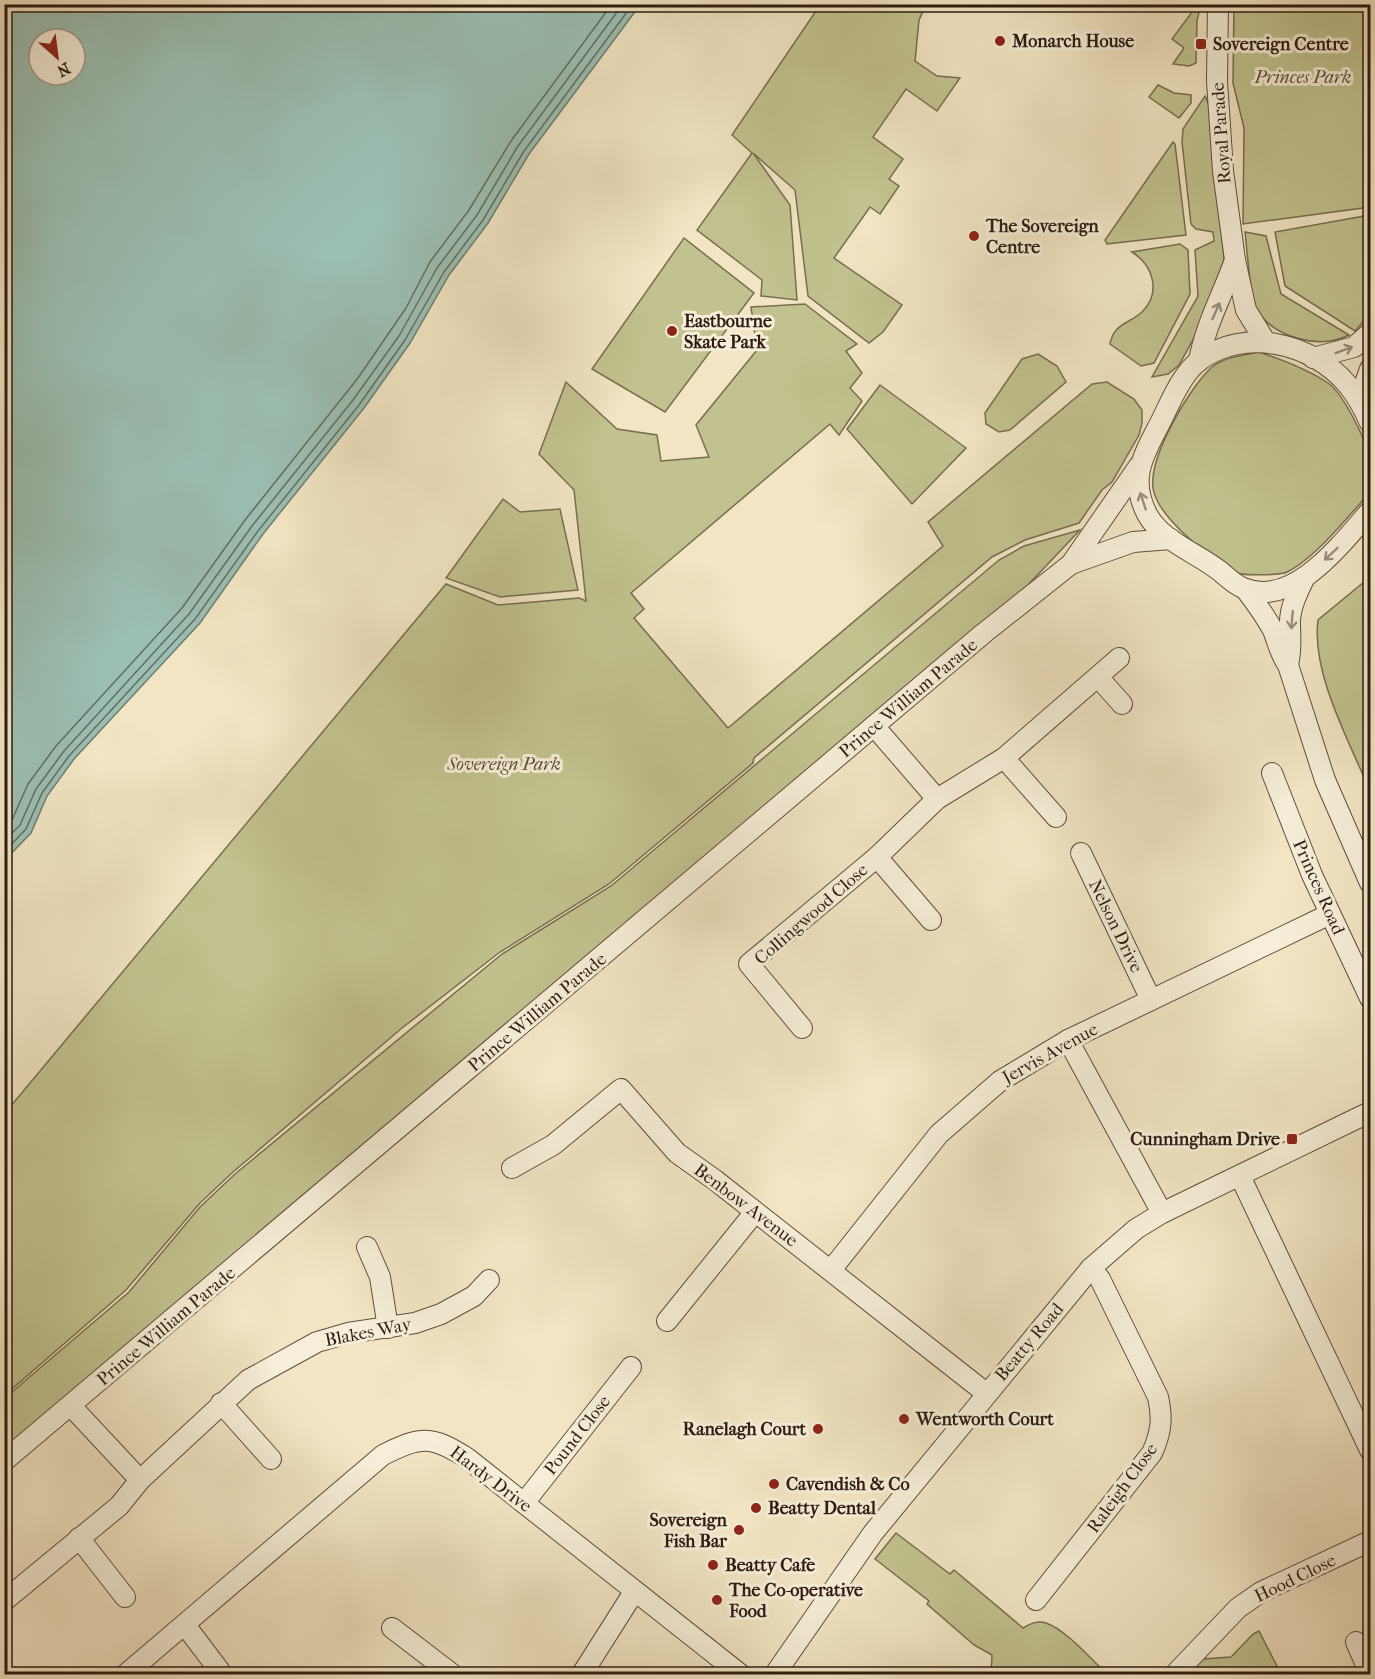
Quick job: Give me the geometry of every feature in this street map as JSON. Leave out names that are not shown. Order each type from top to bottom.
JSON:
[{"type":"street","name":"Royal Parade","points":[[1218,4],[1217,92],[1223,171],[1235,260],[1246,310],[1265,341]]},
{"type":"street","name":"Royal Parade","points":[[1199,361],[1204,333],[1215,314],[1235,260]]},
{"type":"street","points":[[1313,358],[1348,349],[1371,333]]},
{"type":"street","points":[[1199,361],[1227,346],[1250,341],[1265,341],[1313,358],[1335,372],[1359,400],[1371,423]]},
{"type":"street","name":"Prince William Parade","points":[[4,1461],[874,726],[1071,564],[1139,466],[1170,404],[1187,375],[1199,361]]},
{"type":"street","points":[[1359,400],[1371,369]]},
{"type":"street","points":[[1139,466],[1138,485],[1148,515],[1158,529],[1246,590],[1269,624],[1278,651],[1288,665],[1325,780],[1371,884]]},
{"type":"street","points":[[1246,590],[1270,592],[1285,588],[1305,577],[1336,550],[1371,511]]},
{"type":"street","name":"Prince William Parade","points":[[1071,564],[1133,542],[1171,539]]},
{"type":"street","points":[[1288,665],[1293,647],[1290,621],[1297,592],[1305,577]]},
{"type":"street","name":"Collingwood Close","points":[[802,1028],[749,963],[876,857],[937,799],[1004,758],[1119,658]]},
{"type":"street","points":[[1098,677],[1122,704]]},
{"type":"street","points":[[874,726],[937,799]]},
{"type":"street","points":[[1004,758],[1056,817]]},
{"type":"street","name":"Princes Road","points":[[1272,773],[1330,914],[1371,998]]},
{"type":"street","name":"Nelson Drive","points":[[1081,853],[1151,1000]]},
{"type":"street","name":"Collingwood Close","points":[[876,857],[931,920]]},
{"type":"street","name":"Jervis Avenue","points":[[831,1270],[939,1134],[1000,1081],[1068,1040],[1330,914]]},
{"type":"street","points":[[1068,1040],[1162,1213]]},
{"type":"street","name":"Benbow Avenue","points":[[512,1168],[554,1145],[621,1089],[677,1153],[831,1270],[986,1393]]},
{"type":"street","name":"Beatty Road","points":[[775,1674],[873,1533],[1091,1268],[1122,1240],[1162,1213],[1371,1112]]},
{"type":"street","points":[[1239,1176],[1371,1450]]},
{"type":"street","points":[[667,1321],[755,1212]]},
{"type":"street","points":[[367,1247],[381,1277],[388,1329]]},
{"type":"street","name":"Raleigh Close","points":[[1036,1600],[1152,1453],[1160,1435],[1162,1416],[1158,1397],[1100,1279],[1091,1268]]},
{"type":"street","name":"Blakes Way","points":[[4,1601],[119,1506],[140,1480],[248,1380],[317,1342],[348,1333],[388,1329],[441,1314],[474,1296],[489,1280]]},
{"type":"street","name":"Pound Close","points":[[524,1503],[631,1367]]},
{"type":"street","points":[[221,1403],[271,1459]]},
{"type":"street","points":[[71,1406],[140,1480]]},
{"type":"street","name":"Hardy Drive","points":[[126,1674],[383,1455],[406,1444],[424,1440],[443,1443],[467,1458],[740,1674]]},
{"type":"street","points":[[79,1539],[125,1597]]},
{"type":"street","name":"Hood Close","points":[[1174,1674],[1238,1608],[1261,1592],[1371,1541]]},
{"type":"street","points":[[582,1674],[634,1592]]},
{"type":"street","points":[[185,1625],[222,1674]]},
{"type":"street","points":[[392,1628],[452,1674]]},
{"type":"street","points":[[1356,1642],[1371,1674]]},
{"type":"green space","points":[[820,5],[926,5],[919,20],[915,61],[937,76],[960,78],[937,111],[906,89],[873,137],[903,159],[889,179],[899,186],[880,214],[870,207],[834,258],[902,305],[883,332],[869,343],[808,296],[795,190],[753,153],[790,205],[797,300],[761,296],[762,280],[697,230],[752,153],[732,135]]},
{"type":"green space","points":[[1192,5],[1201,5],[1197,20],[1196,63],[1189,66],[1173,64],[1184,48],[1172,39],[1192,12]]},
{"type":"green space","name":"Princes Park","points":[[1234,5],[1370,5],[1370,207],[1243,224],[1244,128],[1233,83]]},
{"type":"green space","points":[[1158,85],[1174,93],[1191,95],[1191,103],[1179,118],[1149,97]]},
{"type":"green space","points":[[1205,96],[1210,108],[1224,258],[1221,282],[1209,311],[1179,365],[1168,374],[1152,377],[1198,296],[1195,250],[1214,241],[1213,232],[1196,229],[1191,224],[1182,142],[1183,129]]},
{"type":"green space","points":[[1173,142],[1186,235],[1107,244],[1105,240]]},
{"type":"green space","points":[[1370,215],[1370,314],[1355,331],[1285,286],[1275,232]]},
{"type":"green space","points":[[1245,232],[1266,236],[1281,294],[1349,335],[1325,341],[1312,341],[1286,334],[1264,319],[1254,303]]},
{"type":"green space","name":"Eastbourne Skate Park","points":[[684,238],[754,293],[665,412],[592,369]]},
{"type":"green space","points":[[1180,244],[1188,250],[1190,294],[1154,363],[1141,366],[1110,344],[1118,328],[1142,312],[1152,297],[1150,272],[1140,258],[1132,252]]},
{"type":"green space","name":"Sovereign Park","points":[[805,304],[857,344],[846,351],[862,373],[850,388],[862,401],[839,435],[830,424],[631,593],[644,609],[634,618],[728,728],[943,546],[928,522],[1092,384],[1107,382],[1134,399],[1142,410],[1139,435],[1112,482],[1102,490],[1079,523],[1025,540],[992,557],[609,884],[500,952],[402,1028],[233,1172],[200,1203],[126,1290],[5,1395],[5,1113],[446,584],[498,605],[579,598],[586,601],[574,490],[539,454],[566,382],[617,429],[657,435],[661,461],[709,457],[696,425],[757,350],[751,307]]},
{"type":"green space","points":[[1259,352],[1303,369],[1334,388],[1354,419],[1365,443],[1371,477],[1369,493],[1331,536],[1297,566],[1284,573],[1247,575],[1238,573],[1214,559],[1187,537],[1164,512],[1153,488],[1153,474],[1172,423],[1203,377],[1212,367],[1222,361]]},
{"type":"green space","points":[[1038,354],[1057,366],[1066,382],[1010,430],[999,432],[986,424],[985,413],[1022,359]]},
{"type":"green space","points":[[880,385],[966,448],[912,504],[847,429]]},
{"type":"green space","points":[[503,499],[520,512],[560,509],[578,590],[500,597],[446,578]]},
{"type":"green space","points":[[1080,530],[1028,585],[5,1448],[5,1398],[129,1292],[200,1207],[235,1174],[502,954],[611,886],[999,560],[1024,546]]},
{"type":"green space","points":[[1370,577],[1370,791],[1326,685],[1317,641],[1318,620]]},
{"type":"green space","points":[[896,1533],[950,1574],[954,1570],[1023,1628],[1040,1622],[1053,1626],[1107,1674],[991,1674],[992,1655],[974,1645],[927,1604],[929,1601],[875,1559]]},
{"type":"green space","points":[[1259,1631],[1281,1674],[1181,1674],[1203,1659],[1231,1657],[1253,1634]]},
{"type":"water","points":[[5,4],[640,5],[529,154],[488,223],[449,275],[410,343],[364,408],[263,534],[200,623],[74,759],[47,796],[31,833],[5,860]]},
{"type":"place","name":"Monarch House","points":[[1000,41]]},
{"type":"place","name":"Sovereign Centre","points":[[1201,44]]},
{"type":"place","name":"The Sovereign Centre","points":[[974,236]]},
{"type":"place","name":"Eastbourne Skate Park","points":[[672,331]]},
{"type":"place","name":"Cunningham Drive","points":[[1292,1139]]},
{"type":"place","name":"Wentworth Court","points":[[904,1419]]},
{"type":"place","name":"Ranelagh Court","points":[[818,1429]]},
{"type":"place","name":"Cavendish & Co","points":[[774,1484]]},
{"type":"place","name":"Beatty Dental","points":[[756,1508]]},
{"type":"place","name":"Sovereign Fish Bar","points":[[739,1530]]},
{"type":"place","name":"Beatty Cafe","points":[[713,1565]]},
{"type":"place","name":"The Co-operative Food","points":[[717,1600]]}]
